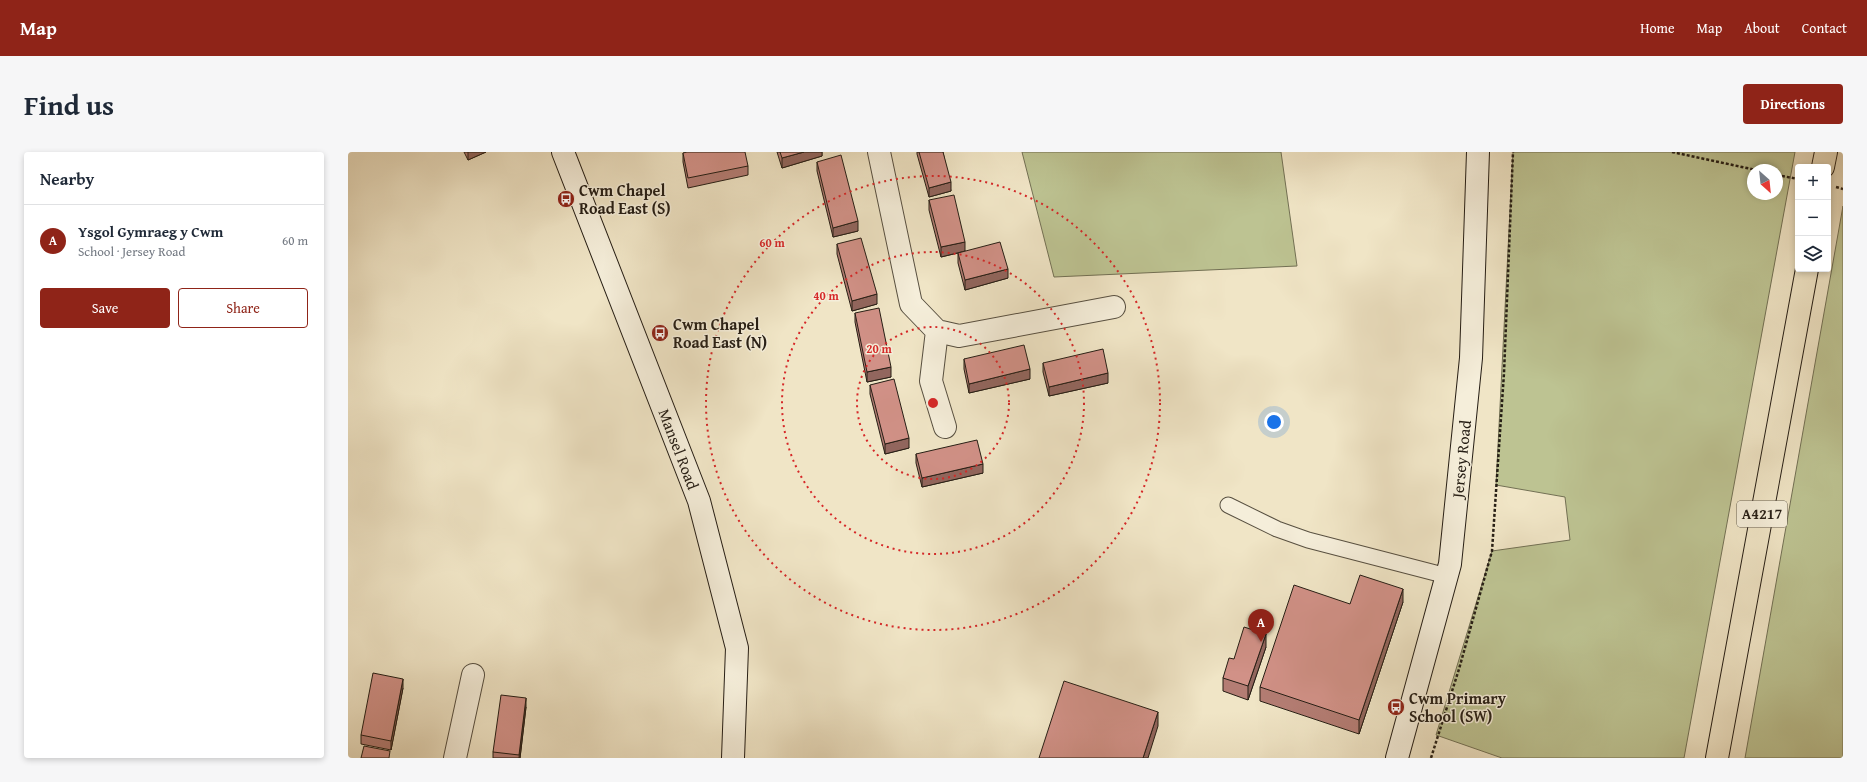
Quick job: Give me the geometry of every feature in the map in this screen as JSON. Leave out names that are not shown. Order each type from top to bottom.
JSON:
[{"type":"main road","name":"A4217","points":[[1717,758],[1806,272]]},
{"type":"street","name":"Mansel Road","points":[[564,152],[699,501],[737,648],[733,758]]},
{"type":"street","points":[[879,152],[911,304],[937,331],[959,336],[1114,307]]},
{"type":"street","name":"Jersey Road","points":[[1397,758],[1450,564],[1471,358],[1478,152]]},
{"type":"street","points":[[937,331],[931,381],[945,427]]},
{"type":"street","points":[[455,758],[473,675]]},
{"type":"lane","points":[[1228,505],[1277,529],[1308,540],[1447,576]]},
{"type":"path","points":[[1431,758],[1460,669],[1492,551],[1504,373],[1513,152]]},
{"type":"path","points":[[1672,152],[1747,168]]},
{"type":"path","points":[[1783,176],[1795,178]]},
{"type":"green space","points":[[1022,152],[1281,152],[1297,266],[1054,277]]},
{"type":"green space","points":[[1513,152],[1795,152],[1684,758],[1502,758],[1436,735],[1492,551],[1570,540],[1565,497],[1496,485]]},
{"type":"green space","points":[[1843,206],[1843,758],[1745,758]]},
{"type":"building","points":[[745,152],[748,166],[688,178],[683,153]]},
{"type":"building","points":[[780,152],[804,152],[782,158]]},
{"type":"building","points":[[919,152],[943,152],[951,182],[929,188]]},
{"type":"building","points":[[841,155],[858,221],[833,228],[817,162]]},
{"type":"building","points":[[954,195],[965,242],[941,247],[929,200]]},
{"type":"building","points":[[861,238],[877,294],[852,301],[837,244]]},
{"type":"building","points":[[1000,242],[1008,269],[965,280],[958,253]]},
{"type":"building","points":[[879,308],[891,367],[867,372],[855,313]]},
{"type":"building","points":[[1024,345],[1030,369],[969,384],[964,359]]},
{"type":"building","points":[[1103,349],[1108,373],[1049,387],[1043,363]]},
{"type":"building","points":[[894,379],[909,438],[885,444],[870,385]]},
{"type":"building","points":[[977,440],[983,464],[922,478],[916,454]]},
{"type":"building","points":[[1360,575],[1403,589],[1359,720],[1260,687],[1294,585],[1350,604]]},
{"type":"building","points":[[1244,627],[1266,634],[1248,686],[1223,678],[1229,658],[1234,659]]},
{"type":"building","points":[[373,673],[403,679],[391,741],[361,735]]},
{"type":"building","points":[[1064,681],[1158,712],[1143,758],[1039,758]]},
{"type":"building","points":[[501,695],[526,698],[519,755],[493,752]]},
{"type":"building","points":[[364,746],[390,751],[389,758],[361,758]]},
{"type":"place","name":"Cwm Chapel Road East (S)","points":[[566,199]]},
{"type":"place","name":"Cwm Chapel Road East (N)","points":[[660,333]]},
{"type":"place","name":"Ysgol Gymraeg y Cwm","points":[[1261,642]]},
{"type":"place","name":"Cwm Primary School (SW)","points":[[1396,707]]}]
